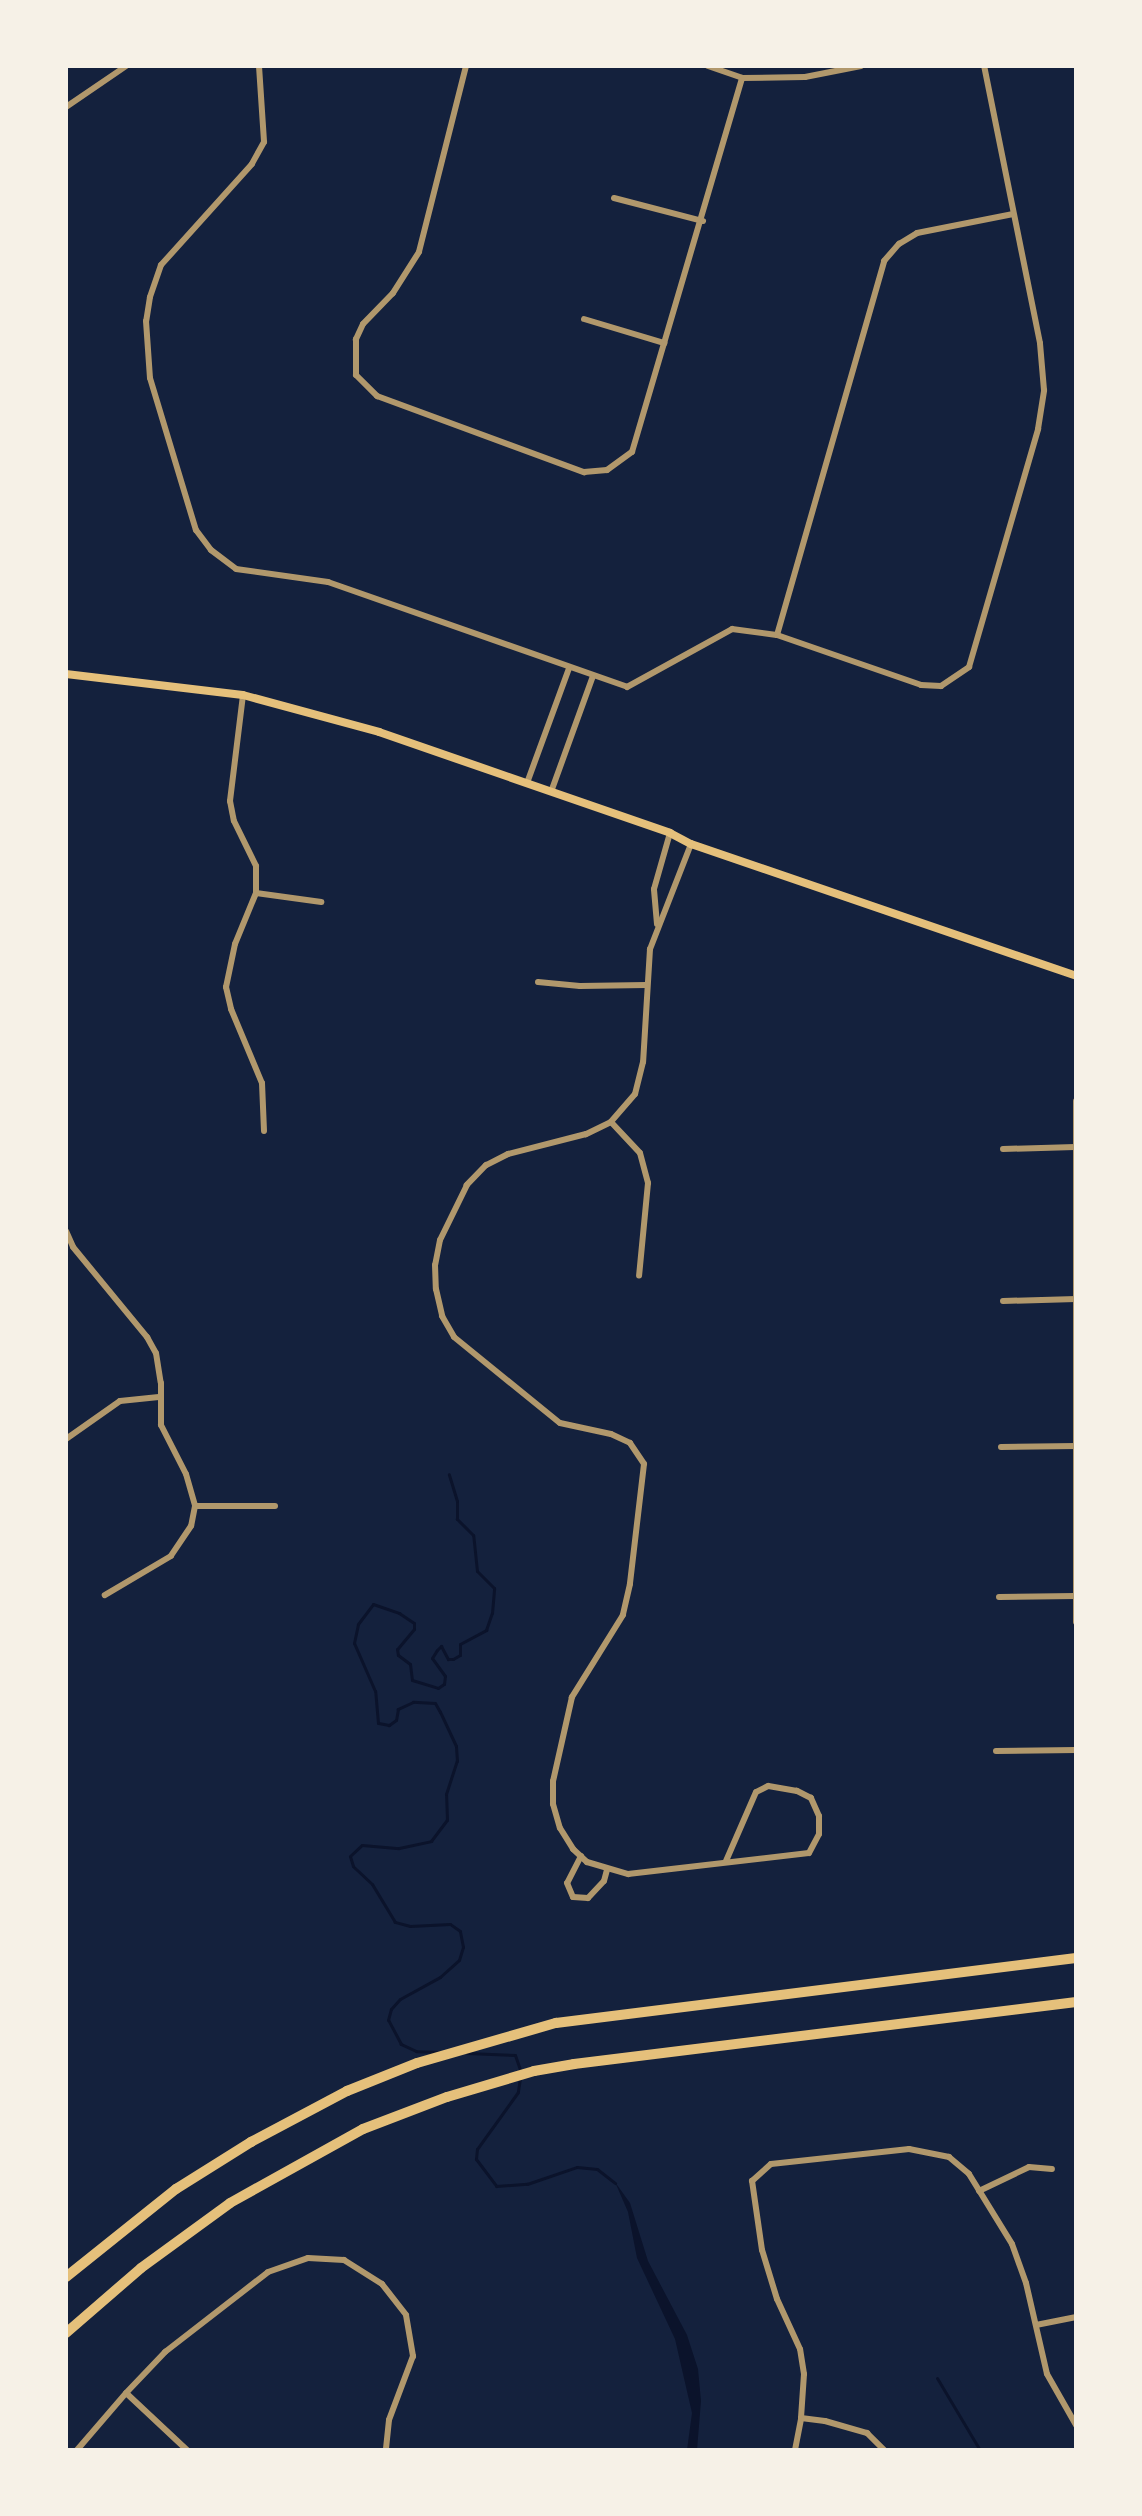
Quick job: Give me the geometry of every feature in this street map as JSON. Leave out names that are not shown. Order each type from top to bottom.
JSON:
[{"type":"highway","points":[[66,2277],[188,2181],[251,2142],[347,2091],[417,2063],[556,2023],[1076,1958]]},
{"type":"highway","points":[[66,2333],[97,2304],[230,2203],[363,2129],[447,2097],[534,2071],[574,2064],[1074,2002]]},
{"type":"highway","points":[[66,2340],[97,2304]]},
{"type":"main road","points":[[66,674],[243,695],[379,732],[670,833],[691,844],[1076,976]]},
{"type":"street","points":[[66,107],[126,66]]},
{"type":"street","points":[[259,66],[264,142],[252,164],[169,253],[161,265],[150,297],[146,345],[150,378],[196,530],[211,550],[236,569],[328,582],[627,687],[732,629],[777,635],[921,685],[941,686],[969,667],[1038,429],[1044,390],[1040,343],[984,66]]},
{"type":"street","points":[[466,66],[419,252],[393,293],[363,324],[356,339],[356,375],[377,396],[584,472],[607,470],[632,452],[703,221],[742,78]]},
{"type":"street","points":[[708,66],[742,78],[805,77],[861,66]]},
{"type":"street","points":[[614,198],[703,221]]},
{"type":"street","points":[[777,635],[884,261],[899,244],[917,233],[1013,214]]},
{"type":"street","points":[[584,319],[664,343]]},
{"type":"street","points":[[527,783],[569,668]]},
{"type":"street","points":[[551,792],[593,676]]},
{"type":"street","points":[[243,695],[230,801],[234,821],[256,866],[256,893],[235,944],[226,987],[231,1009],[262,1083],[264,1131]]},
{"type":"street","points":[[657,928],[654,889],[670,833]]},
{"type":"street","points":[[691,844],[650,949],[643,1062],[635,1094],[611,1122],[586,1134],[508,1154],[486,1165],[467,1185],[440,1240],[435,1265],[442,1316],[454,1337],[560,1423],[611,1434],[630,1443],[644,1464],[623,1615],[572,1697],[553,1781],[553,1804],[560,1828],[581,1856],[607,1870],[628,1874],[809,1853],[819,1834],[819,1816],[811,1798],[781,1787],[768,1786],[756,1792],[726,1861]]},
{"type":"street","points":[[256,893],[321,902]]},
{"type":"street","points":[[538,982],[646,985]]},
{"type":"street","points":[[1076,1101],[1076,1622]]},
{"type":"street","points":[[611,1122],[640,1153],[648,1183],[639,1276]]},
{"type":"street","points":[[1003,1149],[1075,1147]]},
{"type":"street","points":[[66,1231],[69,1250],[147,1337],[160,1371],[161,1425],[186,1474],[195,1506],[183,1542],[171,1556],[105,1595]]},
{"type":"street","points":[[1003,1301],[1076,1299]]},
{"type":"street","points":[[66,1439],[120,1401],[159,1397]]},
{"type":"street","points":[[1001,1447],[1076,1446]]},
{"type":"street","points":[[195,1506],[275,1506]]},
{"type":"street","points":[[999,1597],[1075,1596]]},
{"type":"street","points":[[996,1751],[1076,1750]]},
{"type":"street","points":[[581,1856],[567,1883],[573,1897],[588,1898],[604,1881],[607,1870]]},
{"type":"street","points":[[795,2450],[804,2374],[800,2349],[777,2299],[762,2250],[752,2181],[771,2164],[909,2149],[949,2157],[969,2174],[1012,2244],[1051,2384],[1076,2425]]},
{"type":"street","points":[[979,2191],[1029,2167],[1052,2169]]},
{"type":"street","points":[[77,2450],[165,2352],[268,2272],[308,2258],[344,2260],[382,2284],[406,2315],[413,2356],[389,2420],[386,2450]]},
{"type":"street","points":[[1036,2325],[1076,2317]]},
{"type":"street","points":[[126,2393],[187,2450]]},
{"type":"street","points":[[801,2418],[867,2433],[884,2450]]},
{"type":"water","points":[[615,2182],[630,2203],[648,2261],[687,2335],[698,2369],[701,2401],[697,2450],[687,2450],[692,2413],[675,2339],[637,2258],[628,2212]]},
{"type":"waterway","points":[[440,2052],[416,2051],[401,2044],[388,2020],[391,2009],[400,1999],[440,1977],[459,1960],[463,1947],[460,1931],[450,1924],[410,1926],[395,1922],[372,1884],[353,1866],[350,1856],[362,1845],[399,1848],[431,1841],[447,1820],[446,1794],[457,1761],[456,1746],[440,1712],[435,1703],[413,1702],[398,1709],[396,1720],[389,1725],[378,1723],[375,1691],[354,1643],[358,1624],[373,1604],[399,1613],[414,1623],[414,1629],[397,1649],[398,1655],[410,1664],[412,1680],[438,1688],[444,1684],[445,1676],[432,1658],[437,1650],[441,1646],[448,1659],[453,1659],[460,1655],[460,1644],[486,1630],[492,1613],[494,1588],[477,1571],[473,1535],[457,1519],[457,1501],[449,1474]]},
{"type":"waterway","points":[[467,2053],[515,2055],[521,2072],[518,2092],[477,2149],[476,2159],[496,2186],[527,2184],[577,2167],[597,2169],[615,2183]]},
{"type":"waterway","points":[[937,2378],[980,2450]]}]
